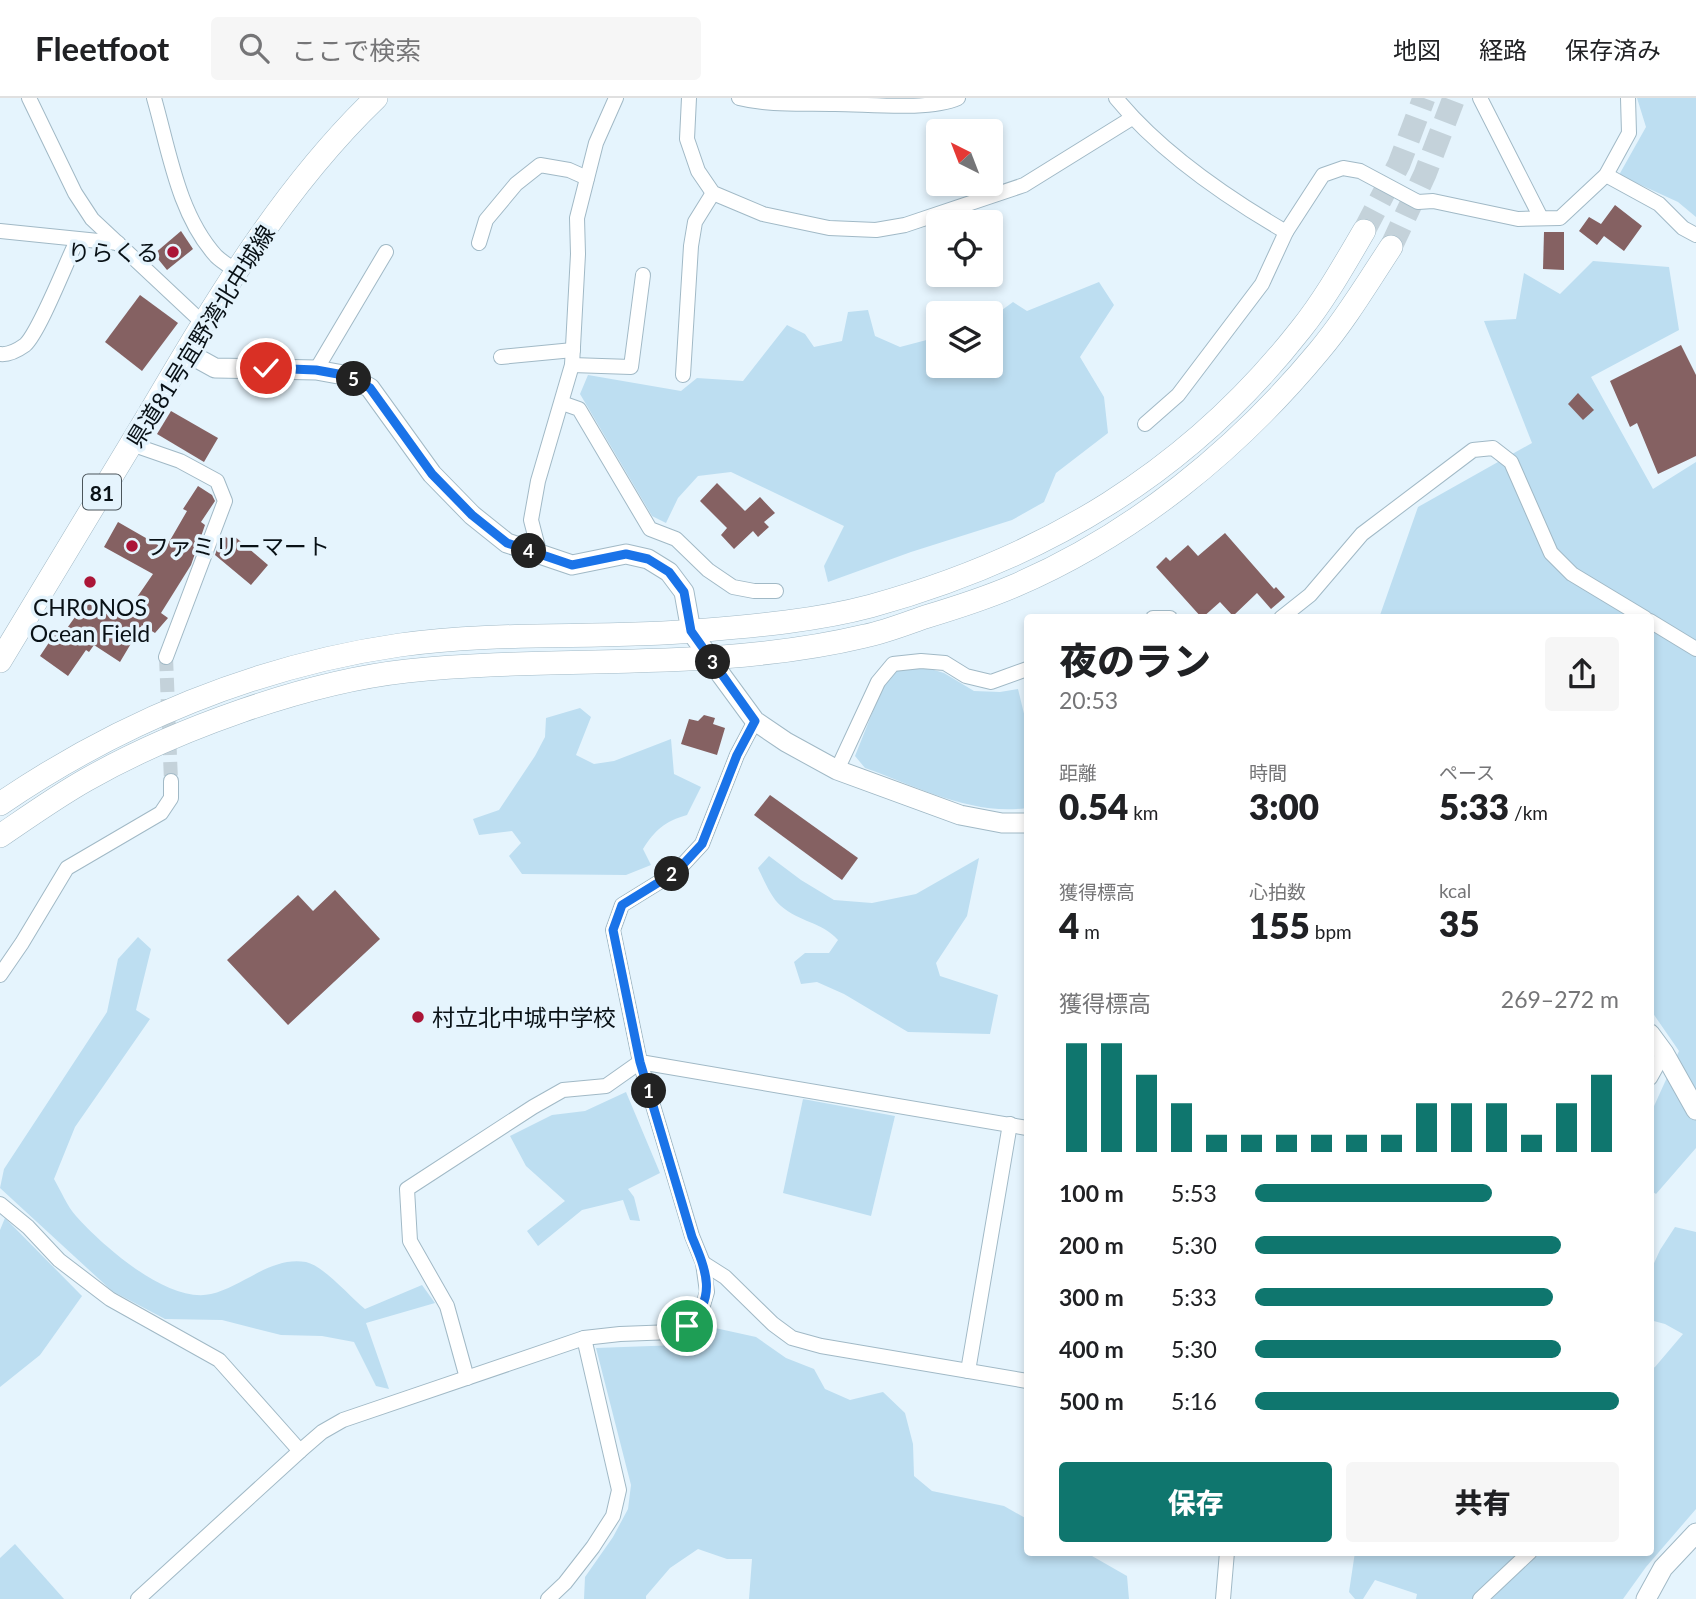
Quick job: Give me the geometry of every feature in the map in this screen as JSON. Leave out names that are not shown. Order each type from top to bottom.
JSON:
[{"type":"main road","name":"県道81号宜野湾北中城線","points":[[0,661],[186,352],[238,272],[295,187],[353,120],[376,98]]},
{"type":"main road","points":[[0,804],[69,759],[156,716],[204,695],[308,663],[400,645],[486,638],[691,631],[769,624],[869,607],[1008,559],[1092,515],[1172,458],[1240,398],[1302,327],[1335,280],[1364,231]]},
{"type":"main road","points":[[0,836],[58,797],[127,759],[234,715],[318,689],[404,672],[500,665],[710,658],[780,650],[866,636],[1014,586],[1107,538],[1185,482],[1252,424],[1320,350],[1391,247]]},
{"type":"street","points":[[29,98],[75,193],[92,219],[204,324]]},
{"type":"street","points":[[154,98],[184,199],[197,230],[217,257],[238,272]]},
{"type":"street","points":[[540,555],[531,520],[538,481],[573,358],[577,218],[596,143],[616,98]]},
{"type":"street","points":[[689,98],[687,139],[698,171],[713,193],[763,214],[829,228],[877,230],[905,225],[1024,185],[1132,118]]},
{"type":"street","points":[[739,98],[762,104],[897,105],[949,102],[958,98]]},
{"type":"street","points":[[1116,98],[1132,118],[1162,145],[1239,204],[1286,232]]},
{"type":"street","points":[[1479,98],[1541,218]]},
{"type":"street","points":[[1145,424],[1178,395],[1262,285],[1286,232],[1323,175],[1343,168],[1360,171],[1418,202],[1433,201],[1518,219],[1560,218],[1606,175],[1629,132],[1628,98]]},
{"type":"street","points":[[479,243],[486,220],[516,184],[540,165],[569,170],[587,178]]},
{"type":"street","points":[[1606,175],[1659,204],[1683,228],[1696,235]]},
{"type":"street","points":[[683,375],[691,246],[695,222],[713,193]]},
{"type":"street","points":[[0,231],[118,243]]},
{"type":"street","points":[[0,354],[6,355],[25,345],[36,330],[75,240]]},
{"type":"street","points":[[316,370],[386,252]]},
{"type":"street","points":[[501,357],[573,358],[631,368],[643,275]]},
{"type":"street","points":[[186,352],[215,368],[316,370],[349,376],[370,388],[432,474],[472,515],[507,543],[572,565],[626,554],[648,559],[669,572],[684,592],[691,631],[755,721],[786,742],[837,770],[960,815],[1002,823],[1024,823]]},
{"type":"street","points":[[562,403],[579,409],[650,529],[676,539],[708,570],[733,587],[776,591]]},
{"type":"street","points":[[131,444],[180,461],[217,481],[226,501],[166,657]]},
{"type":"street","points":[[1286,614],[1310,595],[1362,534],[1473,450],[1493,448],[1511,462],[1551,553],[1572,574],[1638,614]]},
{"type":"street","points":[[1654,623],[1696,649]]},
{"type":"street","points":[[837,770],[878,682],[893,664],[921,661],[945,663],[966,676],[991,682],[1024,670]]},
{"type":"street","points":[[138,1599],[300,1451],[322,1432],[343,1420],[584,1338],[673,1332],[687,1326],[700,1315],[707,1292],[703,1263],[692,1237],[640,1062],[613,930],[622,905],[677,871],[702,844],[737,755],[755,721]]},
{"type":"street","points":[[0,975],[67,868],[161,813],[171,798],[171,781]]},
{"type":"street","points":[[1654,1039],[1696,1110]]},
{"type":"street","points":[[1654,1071],[1664,1053]]},
{"type":"street","points":[[467,1378],[447,1306],[410,1241],[407,1189],[563,1090],[606,1086],[640,1062],[1024,1127]]},
{"type":"street","points":[[968,1371],[1010,1124]]},
{"type":"street","points":[[0,1204],[28,1227],[59,1260],[110,1299],[219,1360],[300,1451]]},
{"type":"street","points":[[703,1263],[725,1277],[773,1324],[792,1338],[821,1346],[1024,1380]]},
{"type":"street","points":[[548,1599],[565,1583],[593,1547],[613,1516],[619,1490],[584,1338]]},
{"type":"street","points":[[1646,1599],[1662,1568],[1696,1533]]},
{"type":"street","points":[[1223,1599],[1227,1556]]},
{"type":"street","points":[[1480,1599],[1526,1556]]},
{"type":"shaded area","points":[[1637,98],[1696,98],[1696,217],[1678,202],[1619,175],[1646,127]]},
{"type":"shaded area","points":[[1593,261],[1669,267],[1679,330],[1591,377],[1653,489],[1696,462],[1696,1148],[1656,1194],[1654,1106],[1679,1051],[1654,1015],[1654,614],[1380,614],[1418,507],[1532,443],[1484,321],[1516,319],[1524,273],[1560,294]]},
{"type":"shaded area","points":[[1099,282],[1114,305],[1080,357],[1104,397],[1108,433],[1056,473],[1044,502],[1012,520],[828,582],[824,566],[844,526],[731,472],[698,476],[678,498],[666,523],[652,516],[580,394],[588,375],[681,391],[697,378],[743,381],[787,325],[805,334],[814,347],[842,341],[848,312],[868,310],[875,336],[900,347],[926,340],[926,378],[1003,378],[1003,309],[1013,302],[1027,311]]},
{"type":"shaded area","points":[[924,667],[944,673],[974,691],[1000,692],[1018,689],[1024,714],[1024,808],[986,808],[965,804],[865,768],[855,756],[883,686],[899,669]]},
{"type":"shaded area","points":[[580,708],[591,717],[576,755],[594,764],[614,761],[671,739],[674,774],[701,787],[687,815],[661,827],[643,849],[651,865],[626,875],[522,874],[509,856],[521,843],[512,831],[479,835],[473,819],[499,810],[545,737],[546,718]]},
{"type":"shaded area","points":[[769,856],[834,900],[872,903],[916,894],[979,858],[967,916],[936,963],[940,976],[998,995],[990,1034],[908,1032],[844,994],[817,982],[801,984],[794,962],[805,953],[829,953],[838,940],[825,929],[795,916],[777,903],[758,868]]},
{"type":"shaded area","points":[[138,937],[151,949],[136,1010],[150,1019],[75,1127],[54,1179],[64,1198],[76,1216],[119,1256],[157,1282],[194,1295],[223,1290],[269,1267],[293,1261],[306,1262],[321,1269],[365,1309],[422,1285],[435,1303],[366,1323],[389,1389],[376,1386],[354,1342],[322,1336],[281,1335],[222,1320],[165,1319],[112,1291],[0,1188],[4,1169],[107,1012],[118,959]]},
{"type":"shaded area","points":[[626,1092],[660,1173],[628,1189],[634,1197],[640,1221],[630,1220],[623,1200],[582,1210],[538,1246],[527,1231],[565,1201],[526,1166],[510,1136],[552,1115],[585,1111]]},
{"type":"shaded area","points":[[803,1099],[895,1116],[871,1216],[783,1193]]},
{"type":"shaded area","points":[[5,1218],[82,1296],[40,1355],[0,1387],[0,1230]]},
{"type":"shaded area","points":[[1675,1227],[1696,1232],[1696,1509],[1646,1567],[1623,1599],[1416,1599],[1417,1594],[1375,1580],[1363,1599],[1355,1599],[1349,1592],[1354,1556],[1654,1556],[1654,1368],[1683,1334],[1654,1321],[1654,1263]]},
{"type":"shaded area","points":[[706,1326],[756,1337],[786,1358],[814,1369],[825,1389],[850,1400],[883,1392],[905,1413],[913,1444],[914,1476],[932,1491],[1004,1506],[1024,1517],[1024,1556],[1092,1556],[1127,1576],[1129,1599],[749,1599],[752,1559],[727,1559],[698,1549],[670,1568],[646,1599],[584,1599],[585,1577],[613,1537],[628,1509],[631,1485],[596,1348],[679,1345]]},
{"type":"shaded area","points":[[15,1544],[64,1599],[0,1599],[0,1558]]},
{"type":"building","points":[[1615,205],[1642,226],[1624,251],[1604,236],[1597,245],[1579,231],[1589,217],[1601,224]]},
{"type":"building","name":"りらくる","points":[[181,231],[193,249],[167,270],[154,254]]},
{"type":"building","points":[[1544,232],[1564,232],[1564,270],[1543,269]]},
{"type":"building","points":[[140,295],[178,323],[142,371],[105,342]]},
{"type":"building","points":[[1681,345],[1696,375],[1696,456],[1658,474],[1637,423],[1630,427],[1610,381]]},
{"type":"building","points":[[1578,393],[1594,410],[1583,420],[1568,404]]},
{"type":"building","points":[[171,411],[218,438],[204,462],[157,434]]},
{"type":"building","points":[[717,483],[745,511],[760,497],[775,513],[764,522],[769,527],[758,537],[753,531],[734,549],[721,535],[727,528],[700,501]]},
{"type":"building","points":[[198,486],[212,495],[215,501],[201,522],[205,525],[191,565],[161,613],[168,618],[155,633],[142,625],[120,662],[94,645],[89,652],[86,650],[68,676],[40,656],[58,629],[65,631],[90,596],[122,619],[153,574],[104,547],[118,522],[165,549],[187,511],[183,509]]},
{"type":"building","points":[[1225,533],[1274,589],[1276,587],[1285,597],[1271,609],[1257,593],[1235,614],[1231,614],[1220,602],[1206,614],[1198,614],[1156,567],[1166,557],[1170,561],[1188,545],[1198,556]]},
{"type":"building","points":[[222,535],[229,539],[233,535],[268,565],[251,585],[215,555]]},
{"type":"building","points":[[704,715],[715,718],[713,724],[725,728],[717,755],[681,744],[689,719],[698,721]]},
{"type":"building","points":[[770,795],[858,858],[842,880],[754,815]]},
{"type":"building","points":[[335,890],[380,939],[288,1025],[227,960],[298,895],[313,911]]},
{"type":"tunnel","points":[[1364,231],[1399,164],[1424,98]]},
{"type":"tunnel","points":[[1391,247],[1425,174],[1454,98]]},
{"type":"tunnel","points":[[166,657],[171,781]]},
{"type":"place","name":"りらくる","points":[[173,252]]},
{"type":"place","name":"ファミリーマート","points":[[132,546]]},
{"type":"place","name":"CHRONOS Ocean Field","points":[[90,582]]},
{"type":"place","name":"村立北中城中学校","points":[[418,1017]]},
{"type":"route","points":[[266,368],[316,370],[349,376],[370,388],[432,474],[472,515],[507,543],[572,565],[626,554],[648,559],[669,572],[684,592],[691,631],[755,721],[737,755],[702,844],[677,871],[622,905],[613,930],[640,1062],[692,1237],[703,1263],[707,1292],[700,1315],[687,1326]]}]
